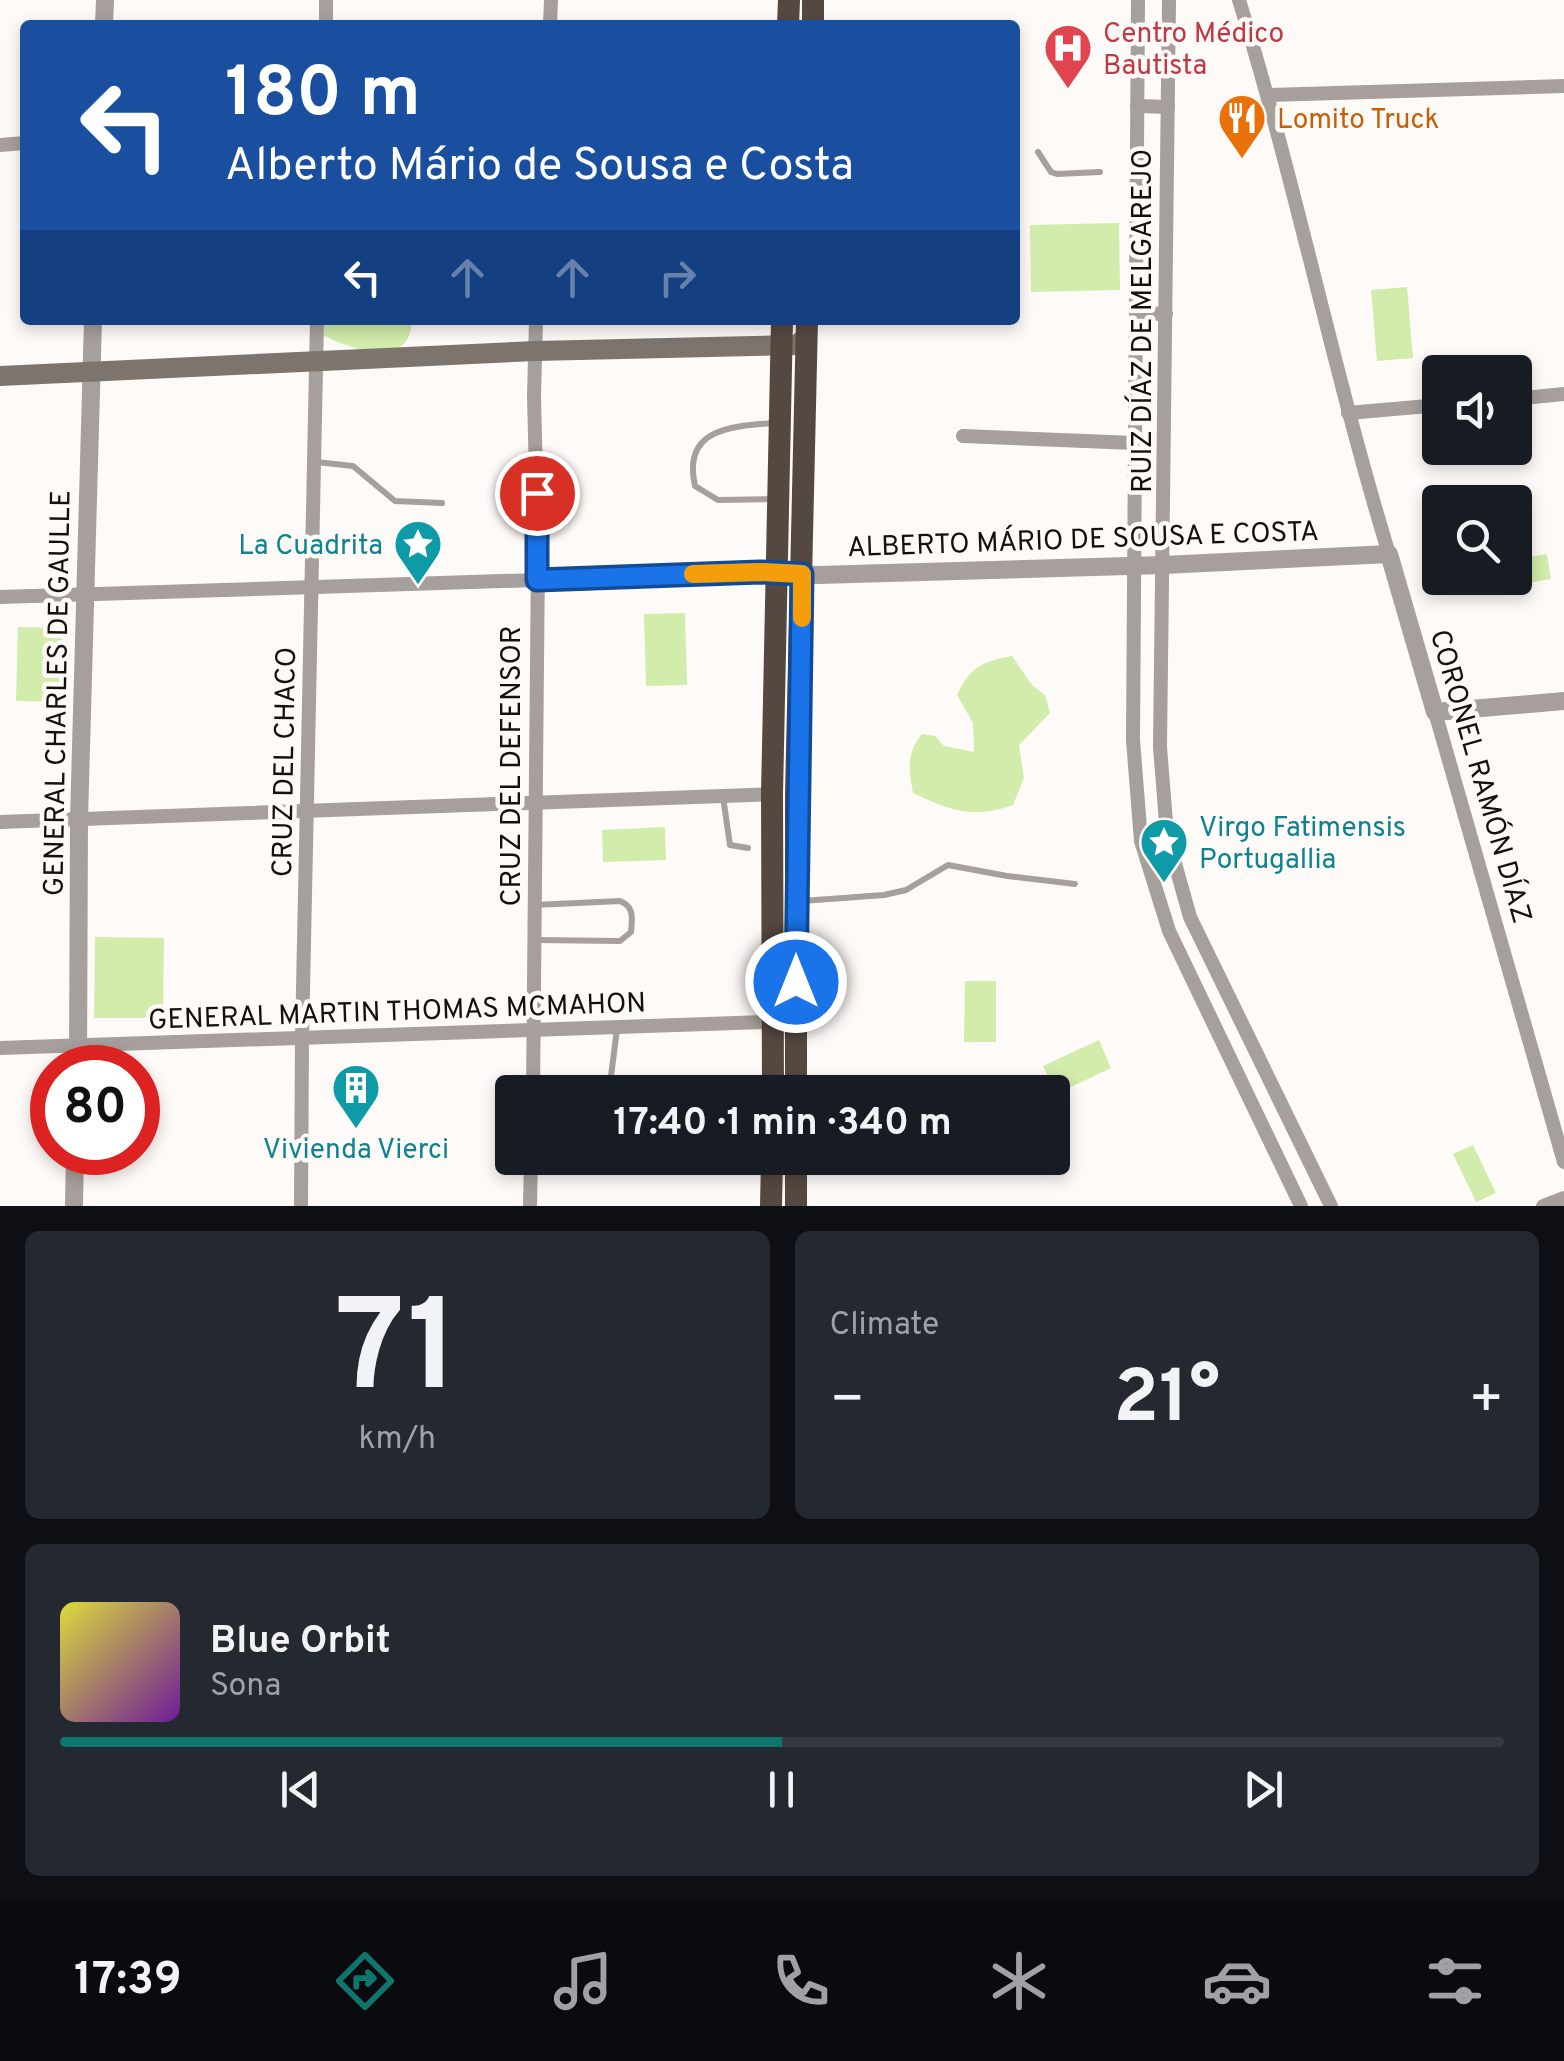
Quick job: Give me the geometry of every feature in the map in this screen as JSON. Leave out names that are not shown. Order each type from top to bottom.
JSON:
[{"type":"highway","points":[[776,1075],[796,903],[806,404],[797,388],[798,337]]},
{"type":"highway","points":[[793,1075],[785,1022],[772,794],[780,423],[798,337]]},
{"type":"highway","points":[[772,1175],[772,1206]]},
{"type":"highway","points":[[796,1175],[796,1206]]},
{"type":"main road","points":[[0,376],[798,337]]},
{"type":"street","name":"RUIZ DÍAZ DE MELGAREJO","points":[[1138,0],[1134,740],[1141,841],[1169,930],[1301,1206]]},
{"type":"street","name":"RUIZ DÍAZ DE MELGAREJO","points":[[1169,0],[1160,747],[1167,835],[1190,917],[1331,1206]]},
{"type":"street","name":"CORONEL RAMÓN DÍAZ","points":[[1239,0],[1269,95],[1348,413],[1564,1162]]},
{"type":"street","points":[[1269,95],[1564,86]]},
{"type":"street","points":[[1137,106],[1168,107]]},
{"type":"street","points":[[1136,313],[1166,314]]},
{"type":"street","name":"GENERAL CHARLES DE GAULLE","points":[[78,1045],[78,819],[93,325]]},
{"type":"street","name":"CRUZ DEL CHACO","points":[[301,1206],[317,325]]},
{"type":"street","name":"CRUZ DEL DEFENSOR","points":[[534,1075],[536,325]]},
{"type":"street","points":[[1532,397],[1564,394]]},
{"type":"street","points":[[1348,413],[1422,407]]},
{"type":"street","points":[[963,436],[1135,443]]},
{"type":"street","name":"ALBERTO MÁRIO DE SOUSA E COSTA","points":[[0,597],[1134,566],[1389,554]]},
{"type":"street","points":[[1435,712],[1564,701]]},
{"type":"street","points":[[0,822],[796,794]]},
{"type":"street","points":[[1137,798],[1164,797]]},
{"type":"street","points":[[1204,1002],[1225,991]]},
{"type":"street","name":"GENERAL MARTIN THOMAS MCMAHON","points":[[106,1045],[785,1022]]},
{"type":"street","name":"GENERAL MARTIN THOMAS MCMAHON","points":[[0,1048],[30,1047]]},
{"type":"street","points":[[74,1206],[75,1175]]},
{"type":"street","points":[[530,1206],[531,1175]]},
{"type":"street","points":[[1543,1206],[1564,1198]]},
{"type":"lane","points":[[1038,152],[1044,164],[1057,174],[1100,172]]},
{"type":"lane","points":[[778,499],[710,497],[695,486],[692,460],[698,446],[715,433],[743,425],[780,423]]},
{"type":"lane","points":[[315,462],[353,466],[394,501],[442,504]]},
{"type":"lane","points":[[722,796],[730,845],[748,848]]},
{"type":"lane","points":[[796,903],[906,890],[948,865],[1074,884]]},
{"type":"lane","points":[[534,905],[620,901],[632,912],[631,932],[620,941],[534,940]]},
{"type":"lane","points":[[611,1075],[617,1028]]},
{"type":"green space","points":[[1119,223],[1120,290],[1031,292],[1030,225]]},
{"type":"green space","points":[[1407,287],[1413,358],[1377,361],[1371,290]]},
{"type":"green space","points":[[318,325],[411,325],[401,346],[390,351],[362,350],[321,334]]},
{"type":"green space","points":[[1547,554],[1551,579],[1532,582],[1532,556]]},
{"type":"green space","points":[[685,613],[687,685],[646,686],[644,614]]},
{"type":"green space","points":[[18,627],[63,628],[61,702],[16,701]]},
{"type":"green space","points":[[1012,656],[1032,685],[1045,695],[1050,713],[1019,745],[1024,778],[1013,805],[986,812],[962,811],[913,793],[910,762],[922,734],[935,736],[944,746],[974,752],[973,723],[957,695],[978,667]]},
{"type":"green space","points":[[665,827],[666,860],[603,862],[602,830]]},
{"type":"green space","points":[[95,937],[164,938],[163,1018],[94,1018]]},
{"type":"green space","points":[[965,981],[996,981],[996,1042],[964,1042]]},
{"type":"green space","points":[[1099,1040],[1111,1068],[1070,1087],[1070,1075],[1047,1075],[1043,1066]]},
{"type":"green space","points":[[1473,1145],[1496,1193],[1476,1202],[1453,1154]]},
{"type":"slow traffic","points":[[693,574],[802,574],[802,618]]},
{"type":"place","name":"Centro Médico Bautista","points":[[1068,90]]},
{"type":"place","name":"Lomito Truck","points":[[1242,160]]},
{"type":"place","name":"La Cuadrita","points":[[418,586]]},
{"type":"place","name":"Virgo Fatimensis Portugallia","points":[[1164,884]]},
{"type":"place","name":"Vivienda Vierci","points":[[356,1130]]},
{"type":"route","points":[[537,493],[537,580],[802,574],[796,982]]}]
